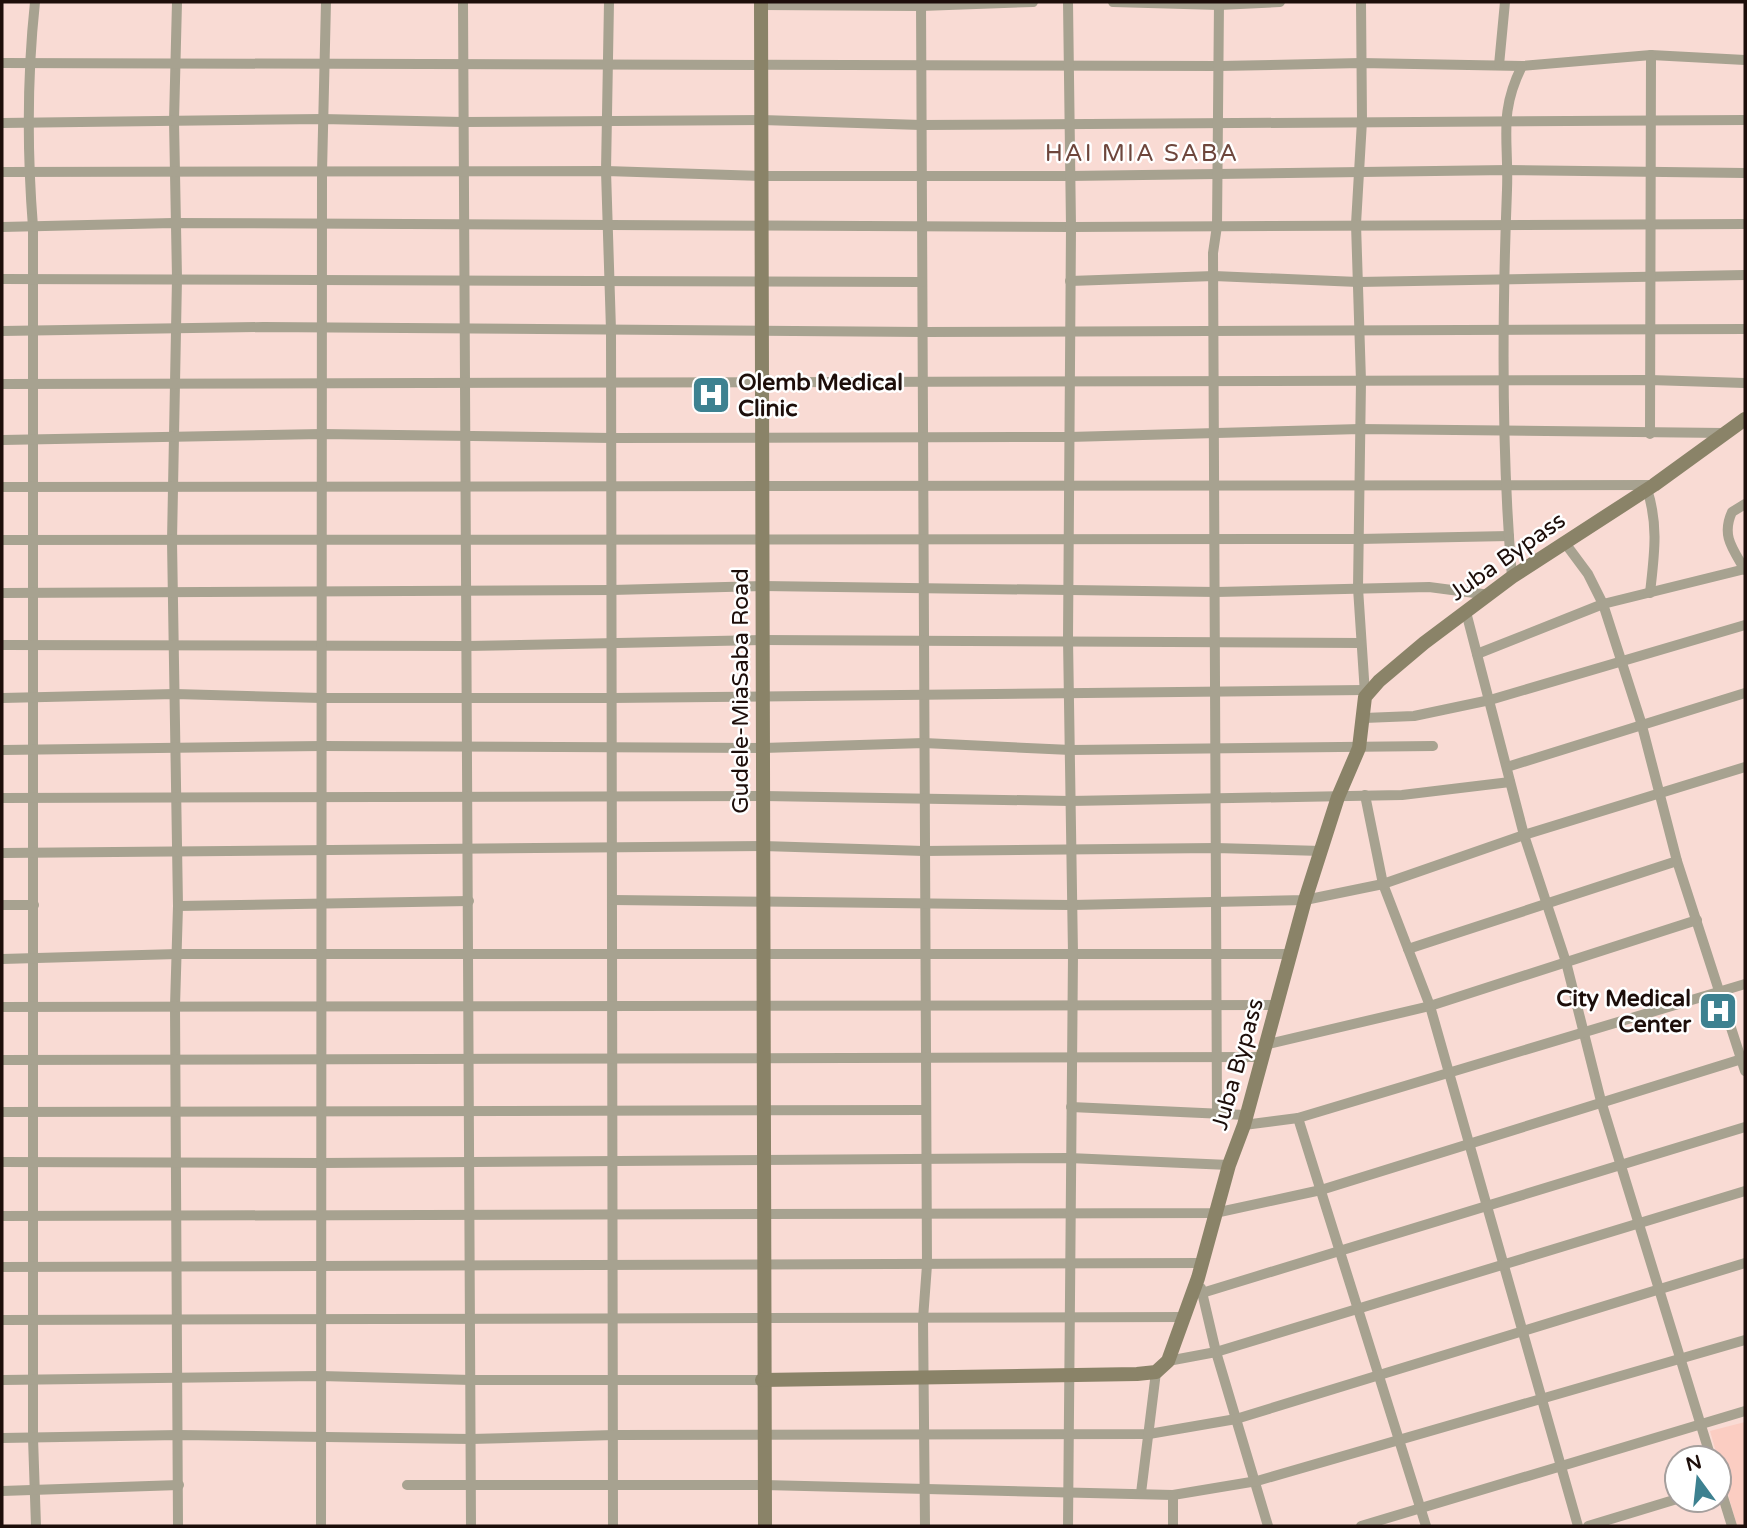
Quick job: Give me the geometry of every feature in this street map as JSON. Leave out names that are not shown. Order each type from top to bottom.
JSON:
[{"type":"main road","name":"Gudele-MiaSaba Road","points":[[761,4],[764,796],[762,1380]]},
{"type":"main road","name":"Juba Bypass","points":[[1156,1372],[1168,1361],[1198,1278],[1278,1004],[1305,900],[1338,797],[1359,748],[1365,694],[1512,577],[1650,487],[1745,419]]},
{"type":"main road","points":[[765,1526],[762,1380],[1156,1372]]},
{"type":"street","points":[[35,2],[29,62],[28,123],[33,227],[33,1438],[36,1526]]},
{"type":"street","points":[[177,2],[173,223],[177,278],[172,541],[178,906],[178,1526]]},
{"type":"street","points":[[321,1526],[322,172],[326,2]]},
{"type":"street","points":[[463,2],[472,1215],[471,1526]]},
{"type":"street","points":[[610,2],[606,171],[611,281],[613,1526]]},
{"type":"street","points":[[761,4],[1033,2]]},
{"type":"street","points":[[1068,2],[1072,227],[1068,639],[1073,954],[1068,1214],[1068,1526]]},
{"type":"street","points":[[1113,2],[1280,2]]},
{"type":"street","points":[[2,698],[175,694],[468,699],[1069,692],[1365,694],[1360,643],[1361,382],[1356,224],[1362,121],[1360,2]]},
{"type":"street","points":[[1499,65],[1505,2]]},
{"type":"street","points":[[1217,1114],[1214,1003],[1217,539],[1214,276],[1219,3]]},
{"type":"street","points":[[921,4],[921,486],[927,1265],[923,1319],[925,1526]]},
{"type":"street","points":[[2,63],[323,61],[463,64],[1219,66],[1361,63],[1522,66],[1651,55],[1745,60]]},
{"type":"street","points":[[1650,434],[1649,223],[1653,121],[1651,55]]},
{"type":"street","points":[[1512,577],[1505,433],[1505,226],[1508,170],[1505,123],[1509,92],[1522,66]]},
{"type":"street","points":[[2,123],[323,119],[463,122],[762,120],[921,125],[1069,125],[1745,120]]},
{"type":"street","points":[[2,172],[29,170],[174,174],[606,171],[762,176],[1069,176],[1508,170],[1745,173]]},
{"type":"street","points":[[2,227],[173,223],[607,227],[1745,224]]},
{"type":"street","points":[[1070,281],[1214,276],[1358,282],[1745,275]]},
{"type":"street","points":[[2,279],[322,277],[922,282]]},
{"type":"street","points":[[2,331],[762,329],[1216,332],[1649,327],[1745,329]]},
{"type":"street","points":[[2,384],[923,384],[1650,380],[1745,383]]},
{"type":"street","points":[[2,440],[322,434],[611,438],[1069,437],[1360,429],[1505,433],[1725,433]]},
{"type":"street","points":[[2,487],[1650,487],[1657,538],[1650,593]]},
{"type":"street","points":[[1477,654],[1603,604],[1745,569],[1728,542],[1726,533],[1732,512],[1745,504]]},
{"type":"street","points":[[2,540],[612,537],[1359,539],[1509,536]]},
{"type":"street","points":[[1565,543],[1588,574],[1603,604],[1641,722],[1677,861],[1722,992],[1745,1071]]},
{"type":"street","points":[[2,593],[612,590],[763,586],[1216,592],[1429,587],[1490,595]]},
{"type":"street","points":[[1466,612],[1524,835],[1566,962],[1601,1101],[1683,1358],[1707,1444]]},
{"type":"street","points":[[1364,718],[1414,716],[1490,700],[1745,625]]},
{"type":"street","points":[[2,645],[467,646],[763,640],[1068,639],[1215,644],[1360,643]]},
{"type":"street","points":[[1507,767],[1641,722],[1745,693]]},
{"type":"street","points":[[2,750],[176,750],[322,746],[763,748],[924,743],[1071,750],[1433,746]]},
{"type":"street","points":[[613,900],[1072,905],[1305,900],[1383,884],[1524,835],[1745,766]]},
{"type":"street","points":[[2,798],[468,799],[764,796],[1070,802],[1402,795],[1510,782]]},
{"type":"street","points":[[1365,795],[1383,884],[1430,1006],[1578,1526]]},
{"type":"street","points":[[2,853],[763,846],[924,851],[1215,848],[1321,851]]},
{"type":"street","points":[[1408,949],[1677,861]]},
{"type":"street","points":[[178,906],[322,901],[469,901]]},
{"type":"street","points":[[2,905],[34,905]]},
{"type":"street","points":[[2,1060],[924,1058],[1070,1055],[1216,1057],[1263,1051],[1430,1006],[1697,920]]},
{"type":"street","points":[[2,959],[177,954],[1291,954]]},
{"type":"street","points":[[1071,1107],[1217,1114],[1245,1120],[1298,1118],[1448,1070],[1745,984]]},
{"type":"street","points":[[2,1007],[1278,1004]]},
{"type":"street","points":[[2,1216],[1215,1213],[1321,1190],[1743,1058]]},
{"type":"street","points":[[2,1112],[926,1110]]},
{"type":"street","points":[[1298,1118],[1426,1526]]},
{"type":"street","points":[[1202,1293],[1745,1126]]},
{"type":"street","points":[[2,1162],[176,1160],[321,1163],[1069,1158],[1229,1165]]},
{"type":"street","points":[[1168,1361],[1216,1352],[1745,1191]]},
{"type":"street","points":[[2,1267],[1202,1263]]},
{"type":"street","points":[[2,1438],[179,1435],[471,1439],[614,1435],[763,1437],[1149,1434],[1236,1419],[1377,1373],[1745,1263]]},
{"type":"street","points":[[1198,1278],[1216,1352],[1257,1480],[1268,1526]]},
{"type":"street","points":[[2,1320],[321,1317],[1185,1317]]},
{"type":"street","points":[[407,1485],[764,1485],[1173,1495],[1257,1480],[1745,1340]]},
{"type":"street","points":[[1141,1493],[1156,1372]]},
{"type":"street","points":[[2,1380],[180,1380],[321,1376],[471,1380],[762,1380]]},
{"type":"street","points":[[1361,1526],[1745,1411]]},
{"type":"street","points":[[2,1491],[36,1492],[179,1485]]},
{"type":"street","points":[[1173,1495],[1173,1526]]},
{"type":"street","points":[[1588,1526],[1663,1503]]},
{"type":"shaded area","points":[[1745,1422],[1745,1526],[1737,1526],[1733,1512],[1733,1444],[1714,1444],[1710,1431]]},
{"type":"place","name":"Olemb Medical Clinic","points":[[711,395]]},
{"type":"place","name":"City Medical Center","points":[[1718,1011]]},
{"type":"district","name":"HAI MIA SABA","points":[[1142,153]]}]
